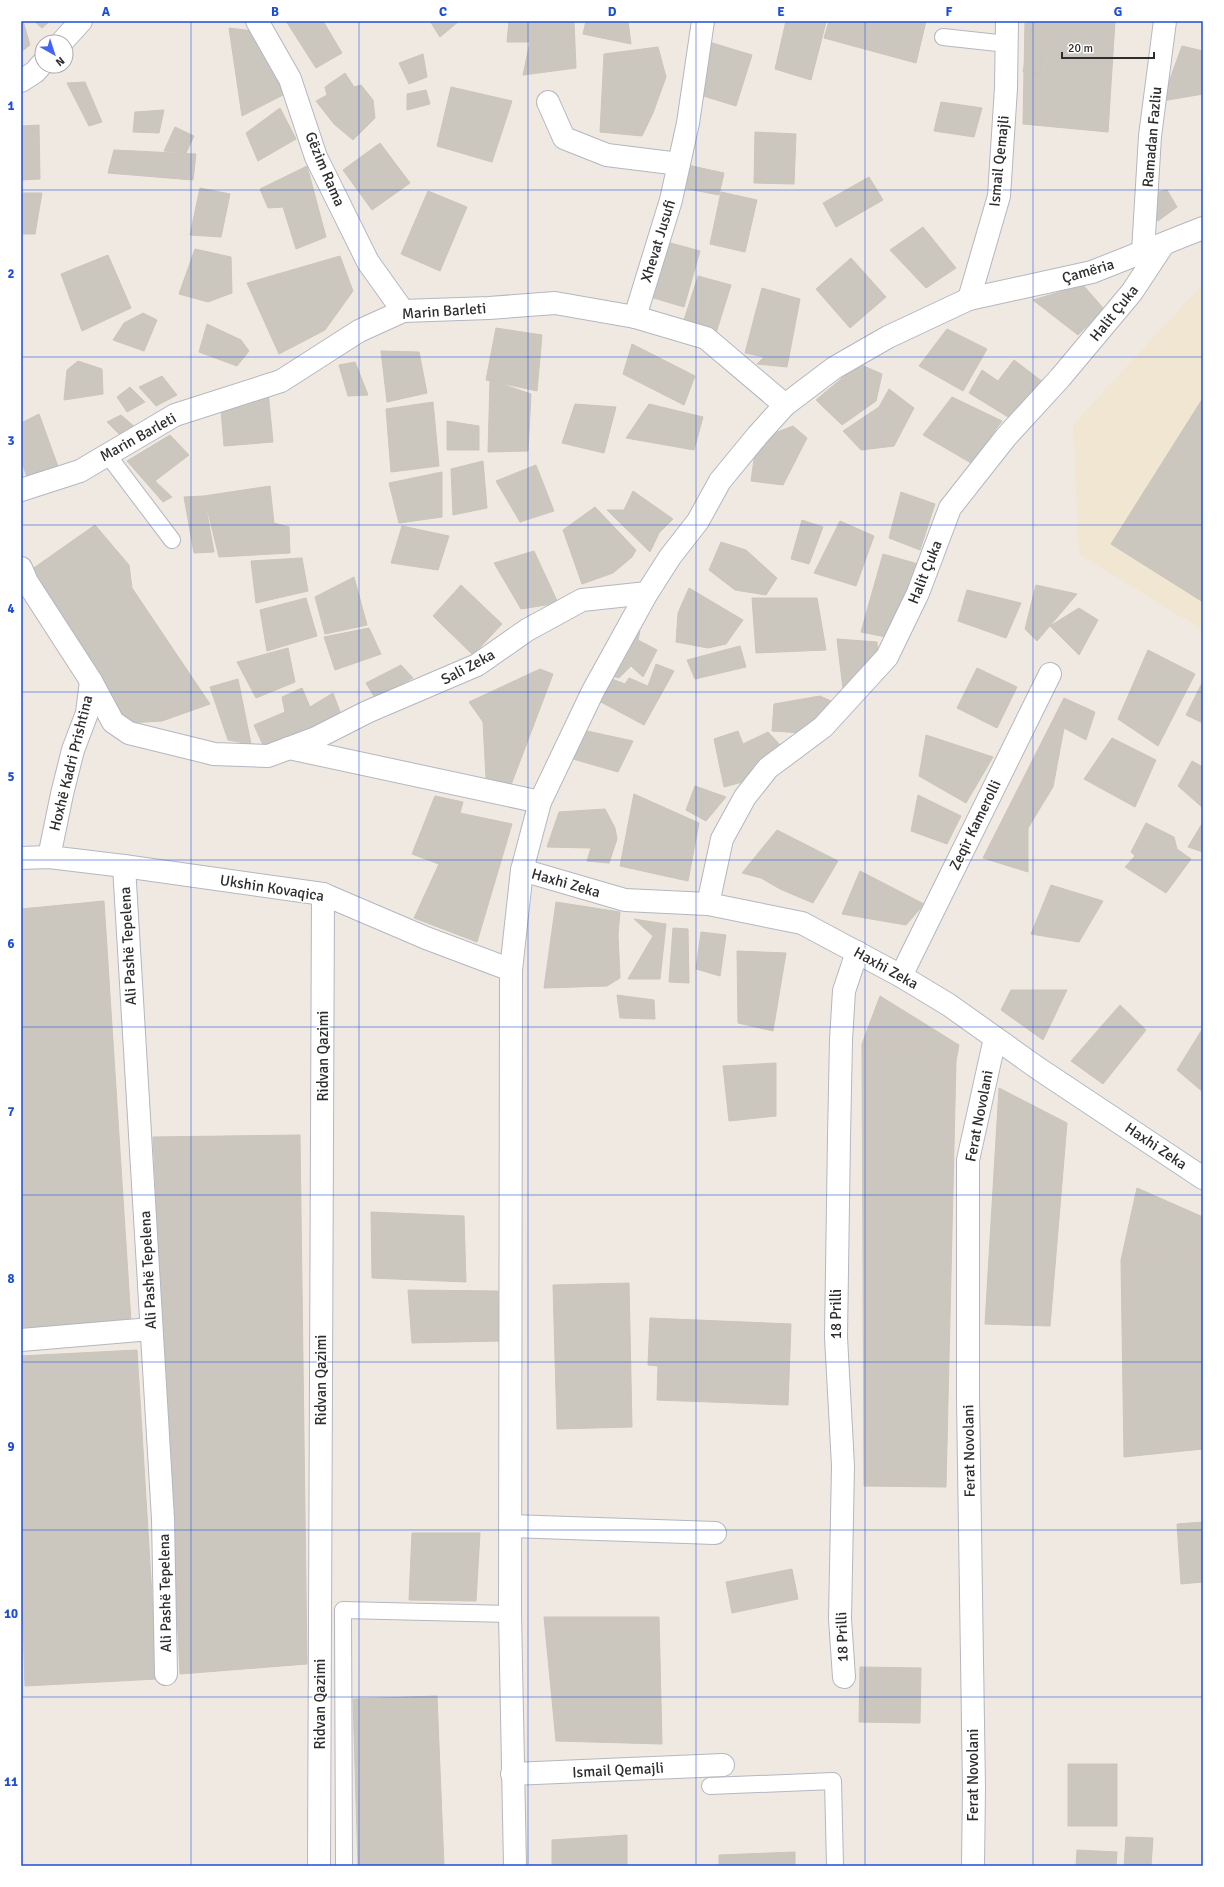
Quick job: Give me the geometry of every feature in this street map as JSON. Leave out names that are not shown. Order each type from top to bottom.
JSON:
[{"type":"street","points":[[69,34],[81,21]]},
{"type":"street","name":"Gëzim Rama","points":[[257,21],[290,79],[316,157],[368,262],[403,311]]},
{"type":"street","name":"Xhevat Jusufi","points":[[634,317],[672,200],[688,123],[703,21]]},
{"type":"street","name":"Ismail Qemajli","points":[[969,299],[999,196],[1007,21]]},
{"type":"street","name":"Ramadan Fazliu","points":[[1143,252],[1150,136],[1165,21]]},
{"type":"street","points":[[21,81],[34,73]]},
{"type":"street","points":[[548,102],[564,138],[607,155],[679,164]]},
{"type":"street","name":"Çamëria","points":[[515,1866],[510,1614],[511,970],[522,870],[540,802],[593,691],[647,593],[670,557],[698,521],[720,481],[785,405],[834,368],[888,337],[969,299],[1092,272],[1164,245],[1203,228]]},
{"type":"street","name":"Halit Çuka","points":[[708,904],[722,839],[745,797],[768,768],[823,727],[888,657],[918,593],[950,508],[1006,437],[1060,378],[1132,292],[1164,245]]},
{"type":"street","name":"Marin Barleti","points":[[21,490],[80,471],[174,415],[281,381],[359,331],[403,311],[489,308],[555,303],[634,317],[706,338],[785,405]]},
{"type":"street","name":"Hoxhë Kadri Prishtina","points":[[21,568],[27,582],[91,681],[87,713],[73,750],[49,857]]},
{"type":"street","name":"Sali Zeka","points":[[91,681],[113,722],[129,733],[214,754],[268,756],[316,738],[367,712],[478,665],[527,630],[582,600],[647,593]]},
{"type":"street","name":"Zeqir Kamerolli","points":[[901,976],[1050,674]]},
{"type":"street","points":[[289,748],[540,802]]},
{"type":"street","name":"Ukshin Kovaqica","points":[[21,858],[49,857],[323,894],[426,938],[511,970]]},
{"type":"street","name":"Ali Pashë Tepelena","points":[[124,866],[163,1519],[166,1674]]},
{"type":"street","name":"Haxhi Zeka","points":[[522,870],[625,900],[708,904],[802,922],[901,976],[949,1005],[995,1038],[1203,1178]]},
{"type":"street","name":"Ridvan Qazimi","points":[[319,1866],[323,894]]},
{"type":"street","name":"18 Prilli","points":[[844,1677],[840,1619],[843,1466],[836,1337],[839,1137],[841,1040],[844,991],[857,952]]},
{"type":"street","name":"Ferat Novolani","points":[[973,1866],[974,1788],[968,1400],[968,1160],[995,1038]]},
{"type":"street","points":[[21,1340],[151,1329]]},
{"type":"street","points":[[510,1526],[715,1533]]},
{"type":"street","name":"Ismail Qemajli","points":[[512,1774],[723,1765]]},
{"type":"lane","points":[[943,37],[1007,44]]},
{"type":"lane","points":[[107,454],[172,540]]},
{"type":"lane","points":[[344,1866],[343,1610],[510,1614]]},
{"type":"lane","points":[[710,1786],[833,1781],[835,1866]]},
{"type":"shaded area","points":[[1203,284],[1203,630],[1079,554],[1073,425]]},
{"type":"building","points":[[21,21],[23,21],[30,45],[21,52]]},
{"type":"building","points":[[34,21],[50,21],[42,28]]},
{"type":"building","points":[[286,21],[323,21],[342,53],[316,68]]},
{"type":"building","points":[[430,21],[459,21],[440,37]]},
{"type":"building","points":[[509,21],[574,21],[576,68],[523,75],[530,42],[507,42]]},
{"type":"building","points":[[586,21],[628,21],[631,44],[583,34]]},
{"type":"building","points":[[786,21],[826,22],[811,80],[775,69]]},
{"type":"building","points":[[829,21],[926,21],[916,63],[824,38]]},
{"type":"building","points":[[1025,21],[1115,21],[1108,132],[1023,124]]},
{"type":"building","points":[[229,28],[253,31],[285,94],[242,116]]},
{"type":"building","points":[[1031,31],[1043,33],[1040,73],[1023,72]]},
{"type":"building","points":[[706,41],[752,55],[736,106],[700,95]]},
{"type":"building","points":[[1182,46],[1203,51],[1203,94],[1162,101]]},
{"type":"building","points":[[658,47],[666,77],[653,113],[642,136],[600,132],[604,54]]},
{"type":"building","points":[[423,54],[427,77],[409,84],[399,63]]},
{"type":"building","points":[[345,73],[354,87],[361,85],[373,100],[375,118],[353,140],[334,124],[316,101],[327,95],[325,87]]},
{"type":"building","points":[[85,82],[102,122],[89,126],[67,83]]},
{"type":"building","points":[[451,87],[512,101],[492,162],[437,146]]},
{"type":"building","points":[[426,90],[430,104],[407,110],[407,94]]},
{"type":"building","points":[[941,102],[982,108],[974,137],[934,131]]},
{"type":"building","points":[[280,108],[296,139],[258,161],[246,133]]},
{"type":"building","points":[[164,110],[159,133],[133,132],[135,112]]},
{"type":"building","points":[[39,125],[40,179],[21,180],[21,126]]},
{"type":"building","points":[[175,127],[194,136],[186,153],[164,151]]},
{"type":"building","points":[[755,132],[796,134],[794,184],[754,183]]},
{"type":"building","points":[[380,143],[410,183],[372,210],[343,170]]},
{"type":"building","points":[[114,150],[196,154],[193,180],[108,173]]},
{"type":"building","points":[[683,164],[724,173],[719,195],[678,187]]},
{"type":"building","points":[[307,166],[326,237],[296,249],[283,207],[268,208],[260,189]]},
{"type":"building","points":[[869,177],[883,200],[836,227],[823,203]]},
{"type":"building","points":[[200,188],[230,194],[221,237],[190,235]]},
{"type":"building","points":[[1167,190],[1177,207],[1158,221],[1152,209],[1158,192]]},
{"type":"building","points":[[428,191],[467,207],[440,271],[401,254]]},
{"type":"building","points":[[721,192],[757,200],[745,252],[710,244]]},
{"type":"building","points":[[21,193],[42,193],[35,234],[21,234]]},
{"type":"building","points":[[923,227],[956,268],[926,288],[890,250]]},
{"type":"building","points":[[667,242],[700,251],[684,307],[650,297]]},
{"type":"building","points":[[195,249],[231,257],[232,293],[208,302],[179,294]]},
{"type":"building","points":[[108,255],[131,308],[82,331],[61,274]]},
{"type":"building","points":[[340,256],[353,291],[325,330],[279,354],[247,283]]},
{"type":"building","points":[[851,258],[886,297],[850,328],[816,289]]},
{"type":"building","points":[[698,276],[731,285],[716,333],[684,320]]},
{"type":"building","points":[[1083,285],[1104,309],[1078,335],[1033,300]]},
{"type":"building","points":[[762,288],[800,299],[787,367],[757,364],[764,357],[745,353]]},
{"type":"building","points":[[143,313],[157,320],[144,351],[113,340],[124,323]]},
{"type":"building","points":[[207,324],[241,340],[249,351],[237,366],[199,352]]},
{"type":"building","points":[[496,328],[542,335],[537,391],[486,380]]},
{"type":"building","points":[[947,329],[987,349],[963,391],[919,366]]},
{"type":"building","points":[[632,344],[695,376],[684,405],[623,374]]},
{"type":"building","points":[[381,351],[419,352],[427,393],[387,402]]},
{"type":"building","points":[[1014,360],[1043,382],[1013,420],[969,393],[982,370],[998,381]]},
{"type":"building","points":[[78,361],[102,369],[103,394],[64,400],[67,370]]},
{"type":"building","points":[[355,362],[368,395],[348,396],[339,365]]},
{"type":"building","points":[[859,364],[882,374],[876,401],[842,425],[816,400]]},
{"type":"building","points":[[162,376],[177,395],[156,406],[139,387]]},
{"type":"building","points":[[490,380],[531,394],[528,451],[488,452]]},
{"type":"building","points":[[130,387],[145,402],[127,412],[117,397]]},
{"type":"building","points":[[889,389],[914,408],[894,446],[861,450],[843,431],[879,407]]},
{"type":"building","points":[[268,391],[273,442],[224,446],[221,410]]},
{"type":"building","points":[[952,397],[1002,421],[971,463],[923,435]]},
{"type":"building","points":[[1203,398],[1203,602],[1111,544]]},
{"type":"building","points":[[433,402],[439,466],[391,472],[386,409]]},
{"type":"building","points":[[575,404],[616,407],[604,453],[562,443]]},
{"type":"building","points":[[649,404],[703,417],[694,450],[626,438]]},
{"type":"building","points":[[39,414],[60,472],[28,480],[21,460],[21,423]]},
{"type":"building","points":[[121,415],[136,428],[123,438],[107,422]]},
{"type":"building","points":[[447,421],[479,426],[479,450],[447,450]]},
{"type":"building","points":[[793,426],[807,438],[783,485],[751,481],[755,452],[767,436]]},
{"type":"building","points":[[170,435],[189,455],[155,481],[172,497],[163,502],[127,461]]},
{"type":"building","points":[[483,461],[487,508],[453,515],[451,469]]},
{"type":"building","points":[[536,465],[554,511],[520,522],[496,481]]},
{"type":"building","points":[[442,472],[442,517],[399,523],[389,483]]},
{"type":"building","points":[[270,486],[274,523],[289,527],[290,553],[219,557],[204,496]]},
{"type":"building","points":[[633,491],[673,519],[659,533],[650,552],[607,510],[624,510]]},
{"type":"building","points":[[901,492],[935,504],[920,550],[889,538]]},
{"type":"building","points":[[204,496],[214,552],[194,553],[184,497]]},
{"type":"building","points":[[595,507],[636,550],[632,557],[613,573],[582,584],[563,530]]},
{"type":"building","points":[[802,520],[823,527],[809,564],[791,559]]},
{"type":"building","points":[[840,521],[874,536],[856,586],[814,573]]},
{"type":"building","points":[[95,525],[129,565],[132,588],[210,704],[162,721],[128,723],[28,572]]},
{"type":"building","points":[[402,526],[449,536],[438,570],[391,563]]},
{"type":"building","points":[[721,542],[746,550],[777,578],[766,595],[735,590],[709,570]]},
{"type":"building","points":[[534,551],[558,603],[521,609],[494,563]]},
{"type":"building","points":[[883,554],[918,564],[891,638],[861,632]]},
{"type":"building","points":[[302,558],[308,591],[256,603],[251,561]]},
{"type":"building","points":[[354,577],[367,625],[325,634],[315,597]]},
{"type":"building","points":[[461,585],[502,624],[473,655],[433,616]]},
{"type":"building","points":[[1036,585],[1077,594],[1037,641],[1025,629]]},
{"type":"building","points":[[689,588],[743,620],[726,644],[708,648],[676,642],[678,613]]},
{"type":"building","points":[[967,590],[1021,603],[1006,638],[958,621]]},
{"type":"building","points":[[306,598],[317,636],[267,651],[260,610]]},
{"type":"building","points":[[752,598],[817,598],[826,650],[756,653]]},
{"type":"building","points":[[1079,608],[1098,620],[1079,655],[1050,626]]},
{"type":"building","points":[[369,628],[381,654],[335,670],[324,637]]},
{"type":"building","points":[[632,628],[640,631],[638,640],[657,650],[643,677],[631,666],[619,678],[605,674]]},
{"type":"building","points":[[837,639],[877,642],[878,658],[860,677],[843,689]]},
{"type":"building","points":[[740,646],[746,667],[695,679],[687,660]]},
{"type":"building","points":[[288,648],[295,682],[256,698],[237,662]]},
{"type":"building","points":[[1148,650],[1195,674],[1158,746],[1118,719]]},
{"type":"building","points":[[656,664],[674,671],[644,725],[599,701],[612,679],[625,684],[629,678],[648,686]]},
{"type":"building","points":[[401,665],[413,678],[375,698],[366,683]]},
{"type":"building","points":[[977,668],[1017,687],[997,728],[957,708]]},
{"type":"building","points":[[540,669],[553,674],[511,785],[486,778],[483,722],[469,702]]},
{"type":"building","points":[[238,679],[251,744],[228,740],[210,687]]},
{"type":"building","points":[[1203,681],[1203,723],[1186,715]]},
{"type":"building","points":[[302,688],[310,707],[333,693],[342,717],[266,752],[254,725],[285,712],[282,697]]},
{"type":"building","points":[[820,696],[831,701],[819,721],[803,733],[772,731],[774,704]]},
{"type":"building","points":[[1064,698],[1095,712],[1086,740],[1064,728],[1053,787],[1028,828],[1028,872],[983,858]]},
{"type":"building","points":[[587,731],[633,741],[618,772],[573,759]]},
{"type":"building","points":[[738,731],[743,744],[768,732],[784,749],[746,781],[724,787],[714,739]]},
{"type":"building","points":[[926,735],[993,757],[966,803],[919,776]]},
{"type":"building","points":[[1112,738],[1156,760],[1135,807],[1084,779]]},
{"type":"building","points":[[1192,761],[1203,767],[1203,808],[1178,786]]},
{"type":"building","points":[[695,786],[726,797],[706,821],[686,810]]},
{"type":"building","points":[[634,794],[699,823],[688,881],[620,866]]},
{"type":"building","points":[[918,795],[961,816],[947,844],[911,831]]},
{"type":"building","points":[[435,796],[463,802],[460,813],[512,824],[477,942],[414,918],[439,864],[412,854]]},
{"type":"building","points":[[605,809],[615,828],[617,839],[609,863],[587,861],[591,848],[547,847],[559,812]]},
{"type":"building","points":[[1203,822],[1203,852],[1188,847]]},
{"type":"building","points":[[1146,823],[1174,837],[1177,849],[1191,859],[1166,893],[1125,867],[1135,856],[1131,852]]},
{"type":"building","points":[[777,830],[838,861],[813,903],[780,889],[761,878],[742,873]]},
{"type":"building","points":[[860,871],[924,904],[906,925],[842,914]]},
{"type":"building","points":[[1051,885],[1103,901],[1079,942],[1031,934]]},
{"type":"building","points":[[104,901],[131,1322],[21,1330],[21,909]]},
{"type":"building","points":[[556,902],[620,912],[618,935],[620,978],[607,986],[544,988]]},
{"type":"building","points":[[634,919],[666,924],[660,979],[628,979],[653,936]]},
{"type":"building","points":[[673,928],[688,929],[689,983],[669,982]]},
{"type":"building","points":[[701,932],[726,935],[720,976],[696,969]]},
{"type":"building","points":[[737,951],[786,953],[773,1031],[738,1023]]},
{"type":"building","points":[[1011,990],[1067,990],[1043,1040],[1001,1010]]},
{"type":"building","points":[[617,995],[654,1000],[655,1019],[620,1018]]},
{"type":"building","points":[[880,996],[959,1045],[956,1061],[862,1044]]},
{"type":"building","points":[[1120,1005],[1146,1030],[1103,1084],[1071,1061]]},
{"type":"building","points":[[1203,1028],[1203,1092],[1177,1070]]},
{"type":"building","points":[[862,1044],[956,1061],[946,1487],[864,1486]]},
{"type":"building","points":[[776,1063],[776,1116],[729,1121],[723,1066]]},
{"type":"building","points":[[999,1088],[1067,1123],[1050,1326],[985,1324]]},
{"type":"building","points":[[300,1135],[307,1664],[180,1674],[153,1137]]},
{"type":"building","points":[[1137,1188],[1203,1217],[1203,1263],[1121,1260]]},
{"type":"building","points":[[371,1212],[464,1216],[466,1282],[372,1278]]},
{"type":"building","points":[[1121,1260],[1203,1263],[1203,1449],[1124,1457]]},
{"type":"building","points":[[629,1283],[632,1427],[557,1429],[553,1285]]},
{"type":"building","points":[[408,1290],[498,1291],[499,1341],[412,1343]]},
{"type":"building","points":[[650,1318],[791,1324],[788,1405],[657,1400],[658,1366],[648,1365]]},
{"type":"building","points":[[137,1350],[157,1679],[25,1686],[21,1564],[21,1356]]},
{"type":"building","points":[[1203,1522],[1203,1582],[1181,1584],[1177,1524]]},
{"type":"building","points":[[412,1533],[480,1533],[476,1601],[409,1600]]},
{"type":"building","points":[[792,1569],[798,1599],[732,1613],[726,1582]]},
{"type":"building","points":[[544,1617],[659,1617],[662,1744],[556,1741]]},
{"type":"building","points":[[860,1667],[921,1668],[920,1723],[859,1722]]},
{"type":"building","points":[[437,1696],[444,1866],[358,1866],[353,1699]]},
{"type":"building","points":[[1068,1764],[1117,1764],[1117,1826],[1068,1826]]},
{"type":"building","points":[[627,1835],[627,1866],[552,1866],[552,1840]]},
{"type":"building","points":[[1126,1837],[1153,1838],[1151,1866],[1124,1866]]},
{"type":"building","points":[[1077,1850],[1117,1852],[1116,1866],[1076,1866]]},
{"type":"building","points":[[795,1852],[795,1866],[719,1866],[719,1855]]}]
